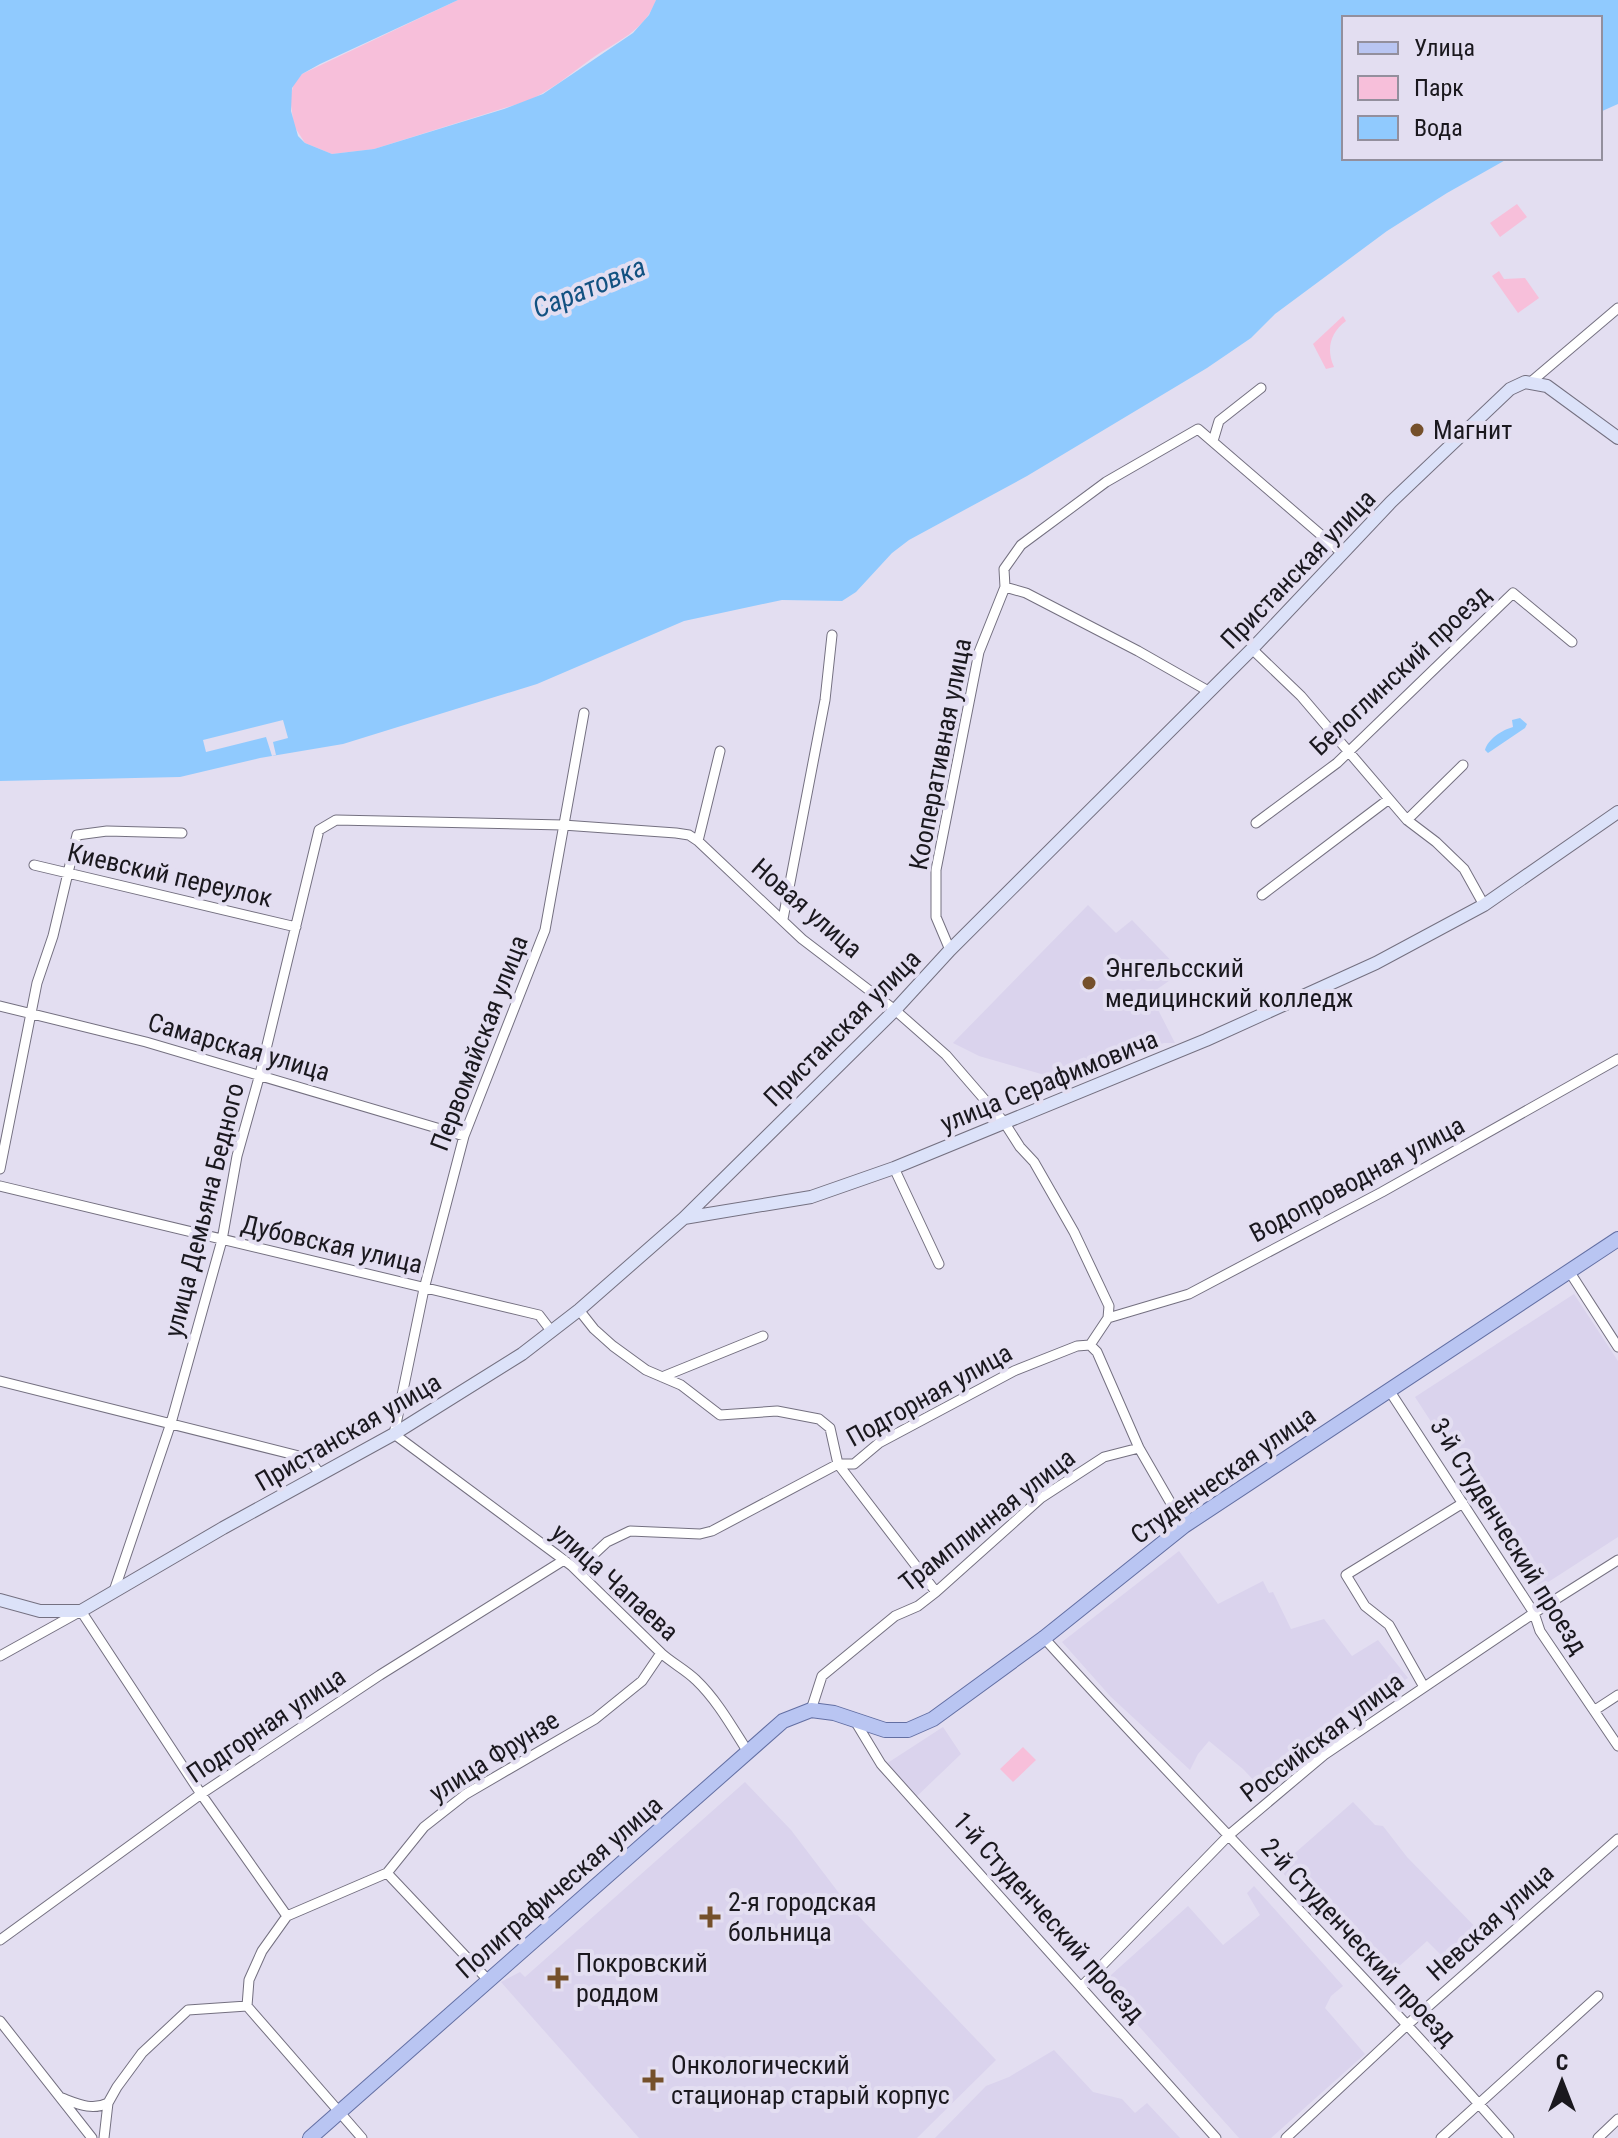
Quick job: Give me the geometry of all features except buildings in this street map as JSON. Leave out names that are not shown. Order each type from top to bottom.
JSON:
[{"type":"main road","name":"Студенческая улица","points":[[855,1721],[885,1730],[908,1730],[933,1719],[1044,1638],[1184,1526],[1618,1239]]},
{"type":"main road","points":[[811,1710],[834,1713],[855,1721]]},
{"type":"main road","name":"Полиграфическая улица","points":[[310,2138],[783,1721],[811,1710]]},
{"type":"street","name":"Пристанская улица","points":[[0,1656],[394,1434],[522,1354],[579,1310],[684,1218],[895,1010],[950,950],[1210,692],[1342,553],[1503,396],[1515,386],[1532,381],[1618,308]]},
{"type":"street","points":[[1532,381],[1547,386],[1618,438]]},
{"type":"street","points":[[1261,388],[1219,421],[1213,441],[1342,553]]},
{"type":"street","name":"Кооперативная улица","points":[[950,950],[936,917],[936,870],[979,652],[1005,587],[1004,569],[1021,545],[1106,482],[1198,429],[1213,441]]},
{"type":"street","points":[[1005,587],[1026,593],[1210,692]]},
{"type":"street","name":"Белоглинский проезд","points":[[1256,823],[1337,763],[1513,593],[1572,642]]},
{"type":"street","points":[[783,919],[825,700],[832,635]]},
{"type":"street","points":[[1252,649],[1301,696],[1407,820],[1464,869],[1484,905]]},
{"type":"street","name":"Первомайская улица","points":[[394,1434],[424,1289],[464,1136],[545,930],[584,713]]},
{"type":"street","points":[[698,841],[720,751]]},
{"type":"street","points":[[1407,820],[1463,765]]},
{"type":"street","points":[[1262,895],[1389,799]]},
{"type":"street","name":"улица Серафимовича","points":[[684,1218],[811,1197],[894,1168],[1292,1003],[1376,963],[1484,905],[1618,812]]},
{"type":"street","name":"Новая улица","points":[[319,830],[336,820],[563,825],[689,835],[802,939],[895,1010],[946,1055],[1034,1162],[1074,1232],[1109,1306],[1108,1318]]},
{"type":"street","name":"улица Демьяна Бедного","points":[[112,1594],[125,1565],[171,1423],[222,1240],[237,1156],[319,830]]},
{"type":"street","points":[[0,1169],[37,983],[53,936],[77,835],[107,831],[182,833]]},
{"type":"street","name":"Киевский переулок","points":[[34,865],[296,927]]},
{"type":"street","name":"Самарская улица","points":[[0,1006],[260,1074],[464,1136]]},
{"type":"street","points":[[1615,1062],[1618,1073]]},
{"type":"street","name":"Водопроводная улица","points":[[1108,1318],[1189,1294],[1615,1062]]},
{"type":"street","points":[[894,1168],[939,1264]]},
{"type":"street","name":"Дубовская улица","points":[[0,1186],[539,1315],[552,1332]]},
{"type":"street","points":[[1569,1271],[1618,1347]]},
{"type":"street","points":[[579,1310],[613,1346],[646,1370],[681,1385],[720,1415],[777,1411],[819,1419],[830,1428],[838,1464],[936,1592]]},
{"type":"street","points":[[1108,1318],[1090,1345],[1097,1352],[1139,1448],[1184,1526]]},
{"type":"street","points":[[662,1377],[763,1336]]},
{"type":"street","name":"Подгорная улица","points":[[577,1570],[620,1534],[630,1531],[700,1534],[712,1531],[838,1464],[854,1464],[879,1443],[1014,1371],[1077,1346],[1090,1345]]},
{"type":"street","points":[[0,1381],[303,1457],[321,1475]]},
{"type":"street","name":"3-й Студенческий проезд","points":[[1389,1390],[1534,1613],[1540,1631],[1618,1746]]},
{"type":"street","name":"улица Чапаева","points":[[394,1434],[577,1570],[661,1653],[710,1694],[748,1752]]},
{"type":"street","name":"Трамплинная улица","points":[[811,1710],[822,1676],[895,1616],[918,1606],[936,1592],[1041,1498],[1104,1457],[1139,1448]]},
{"type":"street","points":[[1424,1687],[1389,1625],[1365,1606],[1346,1575],[1463,1503]]},
{"type":"street","name":"Подгорная улица","points":[[0,1940],[201,1794],[380,1675],[564,1560]]},
{"type":"street","name":"Российская улица","points":[[1082,1986],[1229,1835],[1324,1755],[1618,1560]]},
{"type":"street","points":[[0,1600],[40,1611],[81,1611],[201,1794],[287,1916],[262,1951],[249,1980],[247,2006],[362,2138]]},
{"type":"street","name":"2-й Студенческий проезд","points":[[1044,1638],[1509,2138]]},
{"type":"street","name":"улица Фрунзе","points":[[287,1916],[387,1873],[424,1827],[466,1794],[595,1719],[642,1681],[661,1653]]},
{"type":"street","points":[[1595,1710],[1618,1695]]},
{"type":"street","name":"1-й Студенческий проезд","points":[[855,1721],[881,1764],[1216,2138]]},
{"type":"street","name":"Невская улица","points":[[1286,2138],[1407,2025],[1618,1839]]},
{"type":"street","points":[[387,1873],[489,1981]]},
{"type":"street","points":[[1441,2138],[1598,1996]]},
{"type":"street","points":[[61,2098],[83,2107],[99,2108],[108,2103],[142,2053],[188,2010],[247,2006]]},
{"type":"street","points":[[0,2021],[92,2138]]},
{"type":"street","points":[[104,2138],[108,2103]]},
{"type":"street","points":[[1598,2138],[1618,2119]]},
{"type":"shaded area","name":"Энгельсский медицинский колледж","points":[[1088,905],[1116,933],[1132,920],[1182,972],[1150,994],[1175,1043],[1164,1043],[1139,1052],[1080,1078],[1071,1076],[1069,1082],[979,1056],[953,1043]]},
{"type":"shaded area","points":[[1574,1294],[1618,1361],[1618,1537],[1539,1588],[1415,1397]]},
{"type":"shaded area","points":[[1179,1551],[1218,1604],[1263,1581],[1269,1593],[1273,1592],[1291,1629],[1324,1619],[1352,1656],[1378,1640],[1408,1678],[1317,1734],[1259,1786],[1209,1741],[1190,1770],[1111,1697],[1062,1642]]},
{"type":"shaded area","points":[[943,1727],[961,1754],[915,1798],[886,1764]]},
{"type":"shaded area","points":[[745,1782],[791,1830],[848,1905],[996,2060],[917,2138],[639,2138],[501,1982],[520,1972],[525,1977]]},
{"type":"shaded area","points":[[1353,1802],[1375,1825],[1383,1826],[1407,1857],[1486,1938],[1454,1968],[1427,1941],[1385,1979],[1278,1868]]},
{"type":"shaded area","points":[[1254,1886],[1343,1986],[1331,1996],[1325,2008],[1365,2054],[1271,2138],[1239,2138],[1101,1984],[1188,1906],[1223,1945],[1260,1915],[1247,1893]]},
{"type":"shaded area","points":[[1054,2050],[1093,2092],[1122,2099],[1135,2113],[1147,2103],[1180,2138],[935,2138],[986,2086],[1009,2077]]},
{"type":"green space","points":[[458,0],[656,0],[637,28],[527,101],[374,149],[332,154],[305,143],[294,126],[290,98],[294,83],[302,74]]},
{"type":"green space","points":[[1517,204],[1527,217],[1500,237],[1490,223]]},
{"type":"green space","points":[[1499,271],[1504,279],[1525,278],[1539,298],[1518,313],[1492,276]]},
{"type":"green space","points":[[1343,316],[1346,321],[1331,342],[1330,354],[1334,367],[1326,369],[1313,344]]},
{"type":"green space","points":[[1023,1747],[1036,1760],[1013,1782],[1000,1769]]},
{"type":"water","name":"Саратовка","points":[[0,0],[458,0],[302,74],[292,88],[291,111],[298,136],[305,143],[332,154],[374,149],[543,94],[633,33],[649,15],[656,0],[1618,0],[1618,104],[1602,111],[1602,16],[1342,16],[1342,160],[1505,160],[1387,231],[1275,314],[1251,338],[1207,368],[1027,476],[909,540],[892,553],[856,592],[842,601],[782,600],[684,621],[537,684],[343,744],[260,758],[180,777],[0,781]]},
{"type":"water","points":[[1520,718],[1527,724],[1525,728],[1488,753],[1485,750],[1496,736],[1513,727],[1512,720]]},
{"type":"pier","points":[[283,720],[288,738],[273,742],[276,755],[272,756],[266,737],[206,752],[203,740]]},
{"type":"place","name":"Магнит","points":[[1417,430]]},
{"type":"place","name":"Энгельсский медицинский колледж","points":[[1089,983]]},
{"type":"place","name":"2-я городская больница","points":[[710,1917]]},
{"type":"place","name":"Покровский роддом","points":[[558,1978]]},
{"type":"place","name":"Онкологический стационар старый корпус","points":[[653,2080]]}]
